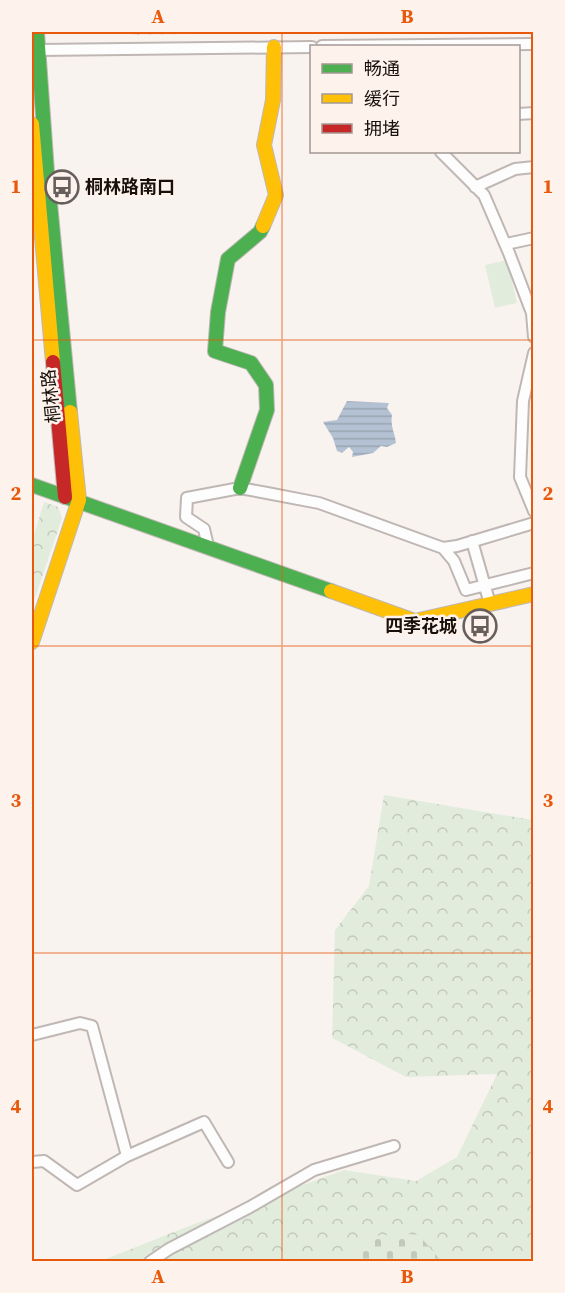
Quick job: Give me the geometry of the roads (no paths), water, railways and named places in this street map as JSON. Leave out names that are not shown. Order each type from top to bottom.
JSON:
[{"type":"street","name":"桐林路","points":[[32,642],[79,500],[47,172],[37,32]]},
{"type":"street","points":[[443,45],[534,44]]},
{"type":"street","points":[[240,488],[267,410],[266,385],[251,363],[215,351],[228,259],[260,232],[276,195],[264,145],[273,100],[274,47]]},
{"type":"street","points":[[38,50],[310,47]]},
{"type":"street","name":"桐林路","points":[[32,124],[34,184],[65,497]]},
{"type":"street","points":[[442,153],[484,195],[506,244],[532,313],[534,337]]},
{"type":"street","points":[[475,187],[516,169],[534,167]]},
{"type":"street","points":[[506,244],[534,238]]},
{"type":"street","points":[[532,503],[520,477],[523,401],[534,353]]},
{"type":"street","points":[[522,447],[534,444]]},
{"type":"street","points":[[32,485],[415,621],[534,594]]},
{"type":"street","points":[[208,546],[204,529],[186,517],[187,498],[240,488],[319,503],[443,548],[454,561],[466,590],[534,573]]},
{"type":"street","points":[[443,548],[534,523]]},
{"type":"street","points":[[472,541],[490,604]]},
{"type":"street","points":[[32,1035],[80,1023],[92,1026],[127,1156]]},
{"type":"street","points":[[32,1162],[44,1161],[77,1185],[127,1156],[204,1122],[228,1162]]},
{"type":"street","points":[[150,1262],[169,1249],[314,1170],[394,1146]]},
{"type":"water","points":[[347,401],[389,403],[387,408],[392,415],[396,443],[387,447],[381,446],[373,453],[352,457],[353,452],[349,447],[342,453],[337,451],[333,438],[323,422],[337,420]]},
{"type":"place","name":"桐林路南口","points":[[62,187]]},
{"type":"place","name":"四季花城","points":[[480,626]]}]
